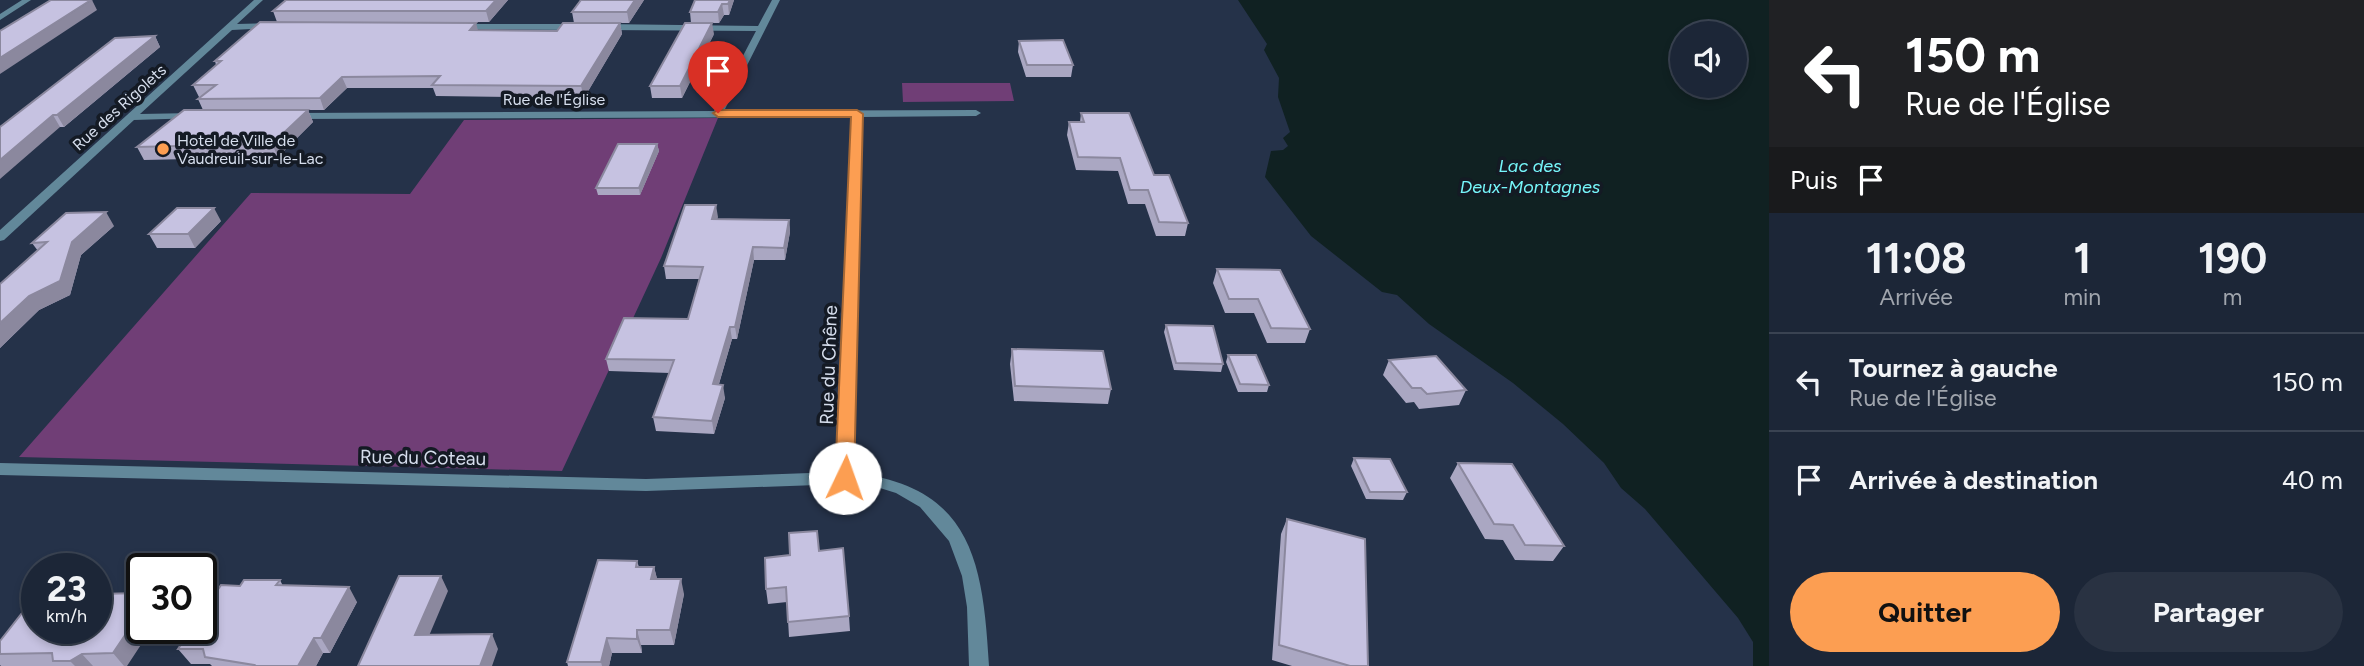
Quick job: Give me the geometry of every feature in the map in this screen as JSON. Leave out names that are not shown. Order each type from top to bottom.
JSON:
[{"type":"street","points":[[0,18],[27,0]]},
{"type":"street","name":"Rue des Rigolets","points":[[0,237],[259,0]]},
{"type":"street","points":[[718,113],[776,0]]},
{"type":"street","points":[[231,27],[285,26]]},
{"type":"street","points":[[451,26],[761,29]]},
{"type":"street","name":"Rue de l'Église","points":[[286,116],[976,113]]},
{"type":"street","name":"Rue du Chêne","points":[[845,478],[857,114]]},
{"type":"street","points":[[132,117],[203,116]]},
{"type":"street","name":"Rue du Coteau","points":[[0,470],[646,485],[845,478]]},
{"type":"street","points":[[845,478],[880,482],[902,489],[926,502],[957,538],[971,576],[976,607],[979,666]]},
{"type":"shaded area","points":[[902,83],[1010,83],[1014,101],[903,102]]},
{"type":"shaded area","points":[[718,118],[661,258],[562,471],[19,457],[251,193],[410,194],[464,120]]},
{"type":"water","name":"Lac des Deux-Montagnes","points":[[1238,0],[1769,0],[1769,666],[1753,666],[1753,642],[1738,618],[1645,509],[1621,488],[1604,463],[1563,424],[1513,383],[1429,324],[1397,295],[1382,292],[1311,236],[1265,177],[1271,151],[1283,150],[1288,146],[1283,138],[1290,132],[1278,97],[1279,78],[1264,50],[1267,44]]},
{"type":"building","points":[[51,0],[91,0],[0,58],[0,31]]},
{"type":"building","points":[[286,0],[496,0],[486,11],[273,11]]},
{"type":"building","points":[[581,0],[635,0],[627,12],[572,12]]},
{"type":"building","points":[[695,0],[730,0],[728,4],[722,4],[718,12],[690,12]]},
{"type":"building","points":[[260,22],[476,23],[470,30],[557,31],[563,23],[620,23],[581,86],[432,85],[440,76],[342,77],[320,98],[198,99],[216,85],[193,85],[221,61],[215,61]]},
{"type":"building","points":[[685,23],[712,23],[680,86],[650,86]]},
{"type":"building","points":[[155,36],[0,160],[0,127],[115,38]]},
{"type":"building","points":[[1063,40],[1073,65],[1027,65],[1019,41]]},
{"type":"building","points":[[184,110],[308,110],[272,144],[137,147]]},
{"type":"building","points":[[1081,113],[1129,113],[1154,175],[1169,175],[1188,223],[1159,222],[1148,190],[1130,190],[1120,158],[1078,157],[1069,122],[1084,122]]},
{"type":"building","points":[[618,144],[657,144],[639,188],[596,188]]},
{"type":"building","points":[[685,205],[716,205],[712,219],[789,220],[784,248],[753,247],[735,327],[730,327],[713,384],[723,385],[712,421],[653,417],[674,360],[606,359],[624,318],[688,319],[703,267],[664,266]]},
{"type":"building","points":[[177,208],[214,208],[188,234],[149,234]]},
{"type":"building","points":[[106,212],[72,242],[60,281],[29,296],[0,323],[0,284],[47,242],[32,243],[66,213]]},
{"type":"building","points":[[1217,269],[1280,270],[1310,329],[1271,328],[1258,299],[1229,299]]},
{"type":"building","points":[[1166,325],[1213,326],[1223,364],[1176,363]]},
{"type":"building","points":[[1012,349],[1103,351],[1111,389],[1015,386]]},
{"type":"building","points":[[1228,355],[1256,355],[1269,385],[1240,384]]},
{"type":"building","points":[[1436,356],[1466,390],[1427,394],[1421,388],[1412,388],[1389,360]]},
{"type":"building","points":[[1354,458],[1390,459],[1407,492],[1370,492]]},
{"type":"building","points":[[1458,463],[1512,464],[1564,546],[1525,545],[1513,525],[1494,524]]},
{"type":"building","points":[[1287,519],[1365,539],[1368,666],[1350,666],[1279,645]]},
{"type":"building","points":[[817,531],[819,551],[843,548],[849,616],[788,622],[786,587],[766,589],[765,558],[790,555],[789,533]]},
{"type":"building","points":[[598,560],[637,561],[636,567],[654,567],[651,579],[681,579],[670,630],[637,630],[637,639],[607,638],[601,662],[567,662]]},
{"type":"building","points":[[399,576],[441,576],[415,635],[492,634],[480,666],[358,666]]},
{"type":"building","points":[[244,580],[280,580],[276,585],[349,587],[321,638],[314,638],[298,666],[253,666],[205,657],[203,649],[178,649],[181,644],[217,644],[217,591],[221,585],[240,586]]},
{"type":"building","points":[[126,593],[126,634],[113,653],[82,654],[70,661],[53,661],[52,653],[0,654],[0,641],[21,614],[21,644],[112,644],[112,594]]},
{"type":"place","name":"Hotel de Ville de Vaudreuil-sur-le-Lac","points":[[163,149]]},
{"type":"route","points":[[718,113],[857,114],[845,478]]}]
